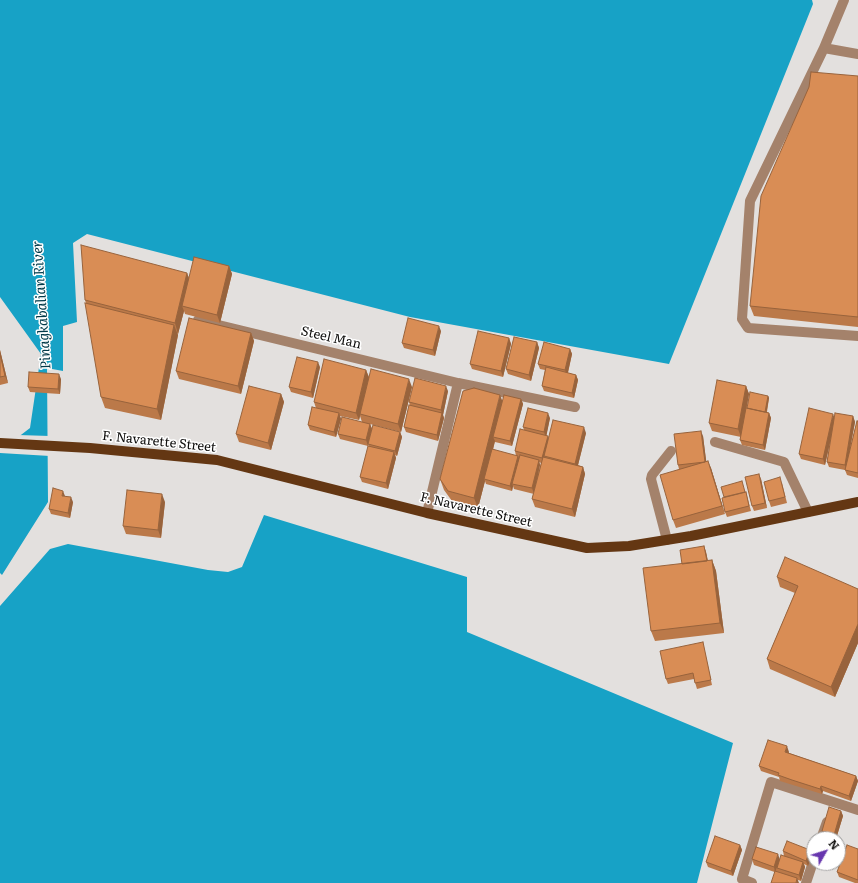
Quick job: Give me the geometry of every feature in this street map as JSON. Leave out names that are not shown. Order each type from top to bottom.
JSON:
[{"type":"main road","name":"F. Navarette Street","points":[[0,443],[90,448],[218,460],[427,513],[587,548],[629,546],[667,540],[858,502]]},
{"type":"street","points":[[844,0],[824,48],[750,201],[742,319],[748,328],[858,336]]},
{"type":"street","points":[[824,48],[858,54]]},
{"type":"street","name":"Steel Man","points":[[198,320],[458,383],[575,407]]},
{"type":"street","points":[[427,513],[458,383]]},
{"type":"street","points":[[716,442],[784,462],[808,512]]},
{"type":"street","points":[[667,540],[651,479],[652,475],[671,451]]},
{"type":"street","points":[[752,883],[742,879],[771,782],[834,801],[858,810]]},
{"type":"street","points":[[824,831],[834,801]]},
{"type":"street","points":[[806,883],[810,871]]},
{"type":"water","name":"Pinagkabalian River","points":[[0,0],[812,0],[813,4],[669,364],[410,317],[87,234],[73,243],[77,322],[63,326],[63,371],[47,368],[48,502],[2,575],[0,573],[0,451],[30,428],[41,354],[0,297]]},
{"type":"water","points":[[264,515],[467,577],[467,632],[733,743],[697,883],[0,883],[0,606],[50,549],[68,544],[208,570],[228,572],[242,567]]},
{"type":"pier","points":[[18,435],[50,436],[50,456],[0,453],[0,449]]},
{"type":"building","points":[[811,72],[858,76],[858,317],[750,306],[761,196],[809,87]]},
{"type":"building","points":[[81,245],[187,273],[175,323],[85,300]]},
{"type":"building","points":[[194,257],[229,266],[217,315],[182,306]]},
{"type":"building","points":[[85,303],[174,325],[157,409],[101,397]]},
{"type":"building","points":[[189,318],[251,333],[238,386],[176,371]]},
{"type":"building","points":[[408,318],[439,326],[433,350],[402,343]]},
{"type":"building","points":[[478,331],[509,338],[501,371],[470,364]]},
{"type":"building","points":[[514,337],[537,342],[529,375],[506,369]]},
{"type":"building","points":[[544,342],[570,349],[565,370],[538,364]]},
{"type":"building","points":[[0,354],[5,376],[0,377]]},
{"type":"building","points":[[297,357],[318,362],[311,392],[289,387]]},
{"type":"building","points":[[324,359],[366,370],[356,413],[314,402]]},
{"type":"building","points":[[546,367],[576,375],[572,393],[542,386]]},
{"type":"building","points":[[371,369],[409,379],[398,424],[360,414]]},
{"type":"building","points":[[29,372],[59,374],[58,389],[28,387]]},
{"type":"building","points":[[415,378],[446,386],[441,410],[409,402]]},
{"type":"building","points":[[717,380],[746,386],[738,429],[709,423]]},
{"type":"building","points":[[249,386],[281,394],[268,443],[236,434]]},
{"type":"building","points":[[474,388],[500,395],[474,498],[448,491],[440,479],[463,391]]},
{"type":"building","points":[[750,392],[768,396],[765,412],[747,408]]},
{"type":"building","points":[[504,395],[521,399],[510,441],[493,437]]},
{"type":"building","points":[[409,405],[442,413],[437,435],[404,427]]},
{"type":"building","points":[[312,407],[339,413],[334,432],[308,425]]},
{"type":"building","points":[[528,408],[548,413],[544,432],[523,427]]},
{"type":"building","points":[[746,408],[769,413],[763,445],[740,440]]},
{"type":"building","points":[[809,408],[833,414],[823,459],[799,454]]},
{"type":"building","points":[[835,413],[853,416],[845,465],[827,462]]},
{"type":"building","points":[[342,417],[370,424],[366,440],[338,434]]},
{"type":"building","points":[[553,420],[584,427],[575,464],[544,456]]},
{"type":"building","points":[[858,421],[858,473],[845,470]]},
{"type":"building","points":[[373,425],[400,432],[395,451],[368,444]]},
{"type":"building","points":[[520,429],[548,436],[542,458],[515,451]]},
{"type":"building","points":[[701,431],[705,462],[678,465],[674,434]]},
{"type":"building","points":[[368,446],[394,452],[386,483],[360,477]]},
{"type":"building","points":[[492,449],[518,456],[510,486],[484,479]]},
{"type":"building","points":[[520,455],[539,460],[532,488],[512,484]]},
{"type":"building","points":[[543,457],[583,467],[572,509],[532,499]]},
{"type":"building","points":[[708,461],[722,506],[673,520],[660,475]]},
{"type":"building","points":[[759,474],[765,503],[752,506],[745,477]]},
{"type":"building","points":[[780,477],[785,497],[769,501],[764,482]]},
{"type":"building","points":[[742,481],[745,492],[724,497],[721,487]]},
{"type":"building","points":[[53,488],[63,491],[62,496],[71,497],[68,513],[49,509]]},
{"type":"building","points":[[127,490],[162,494],[158,530],[123,526]]},
{"type":"building","points":[[746,492],[749,506],[725,512],[722,498]]},
{"type":"building","points":[[704,546],[707,561],[682,564],[680,550]]},
{"type":"building","points":[[785,557],[858,589],[858,624],[831,687],[767,659],[798,586],[777,577]]},
{"type":"building","points":[[712,560],[720,623],[651,631],[643,568]]},
{"type":"building","points":[[703,642],[711,680],[695,683],[693,673],[666,679],[660,651]]},
{"type":"building","points":[[768,740],[787,746],[785,752],[856,776],[849,796],[821,786],[820,789],[792,780],[778,775],[779,773],[759,766]]},
{"type":"building","points":[[829,807],[841,811],[835,831],[822,831]]},
{"type":"building","points":[[715,836],[740,845],[731,871],[706,862]]},
{"type":"building","points":[[787,841],[806,848],[806,861],[783,851]]},
{"type":"building","points":[[847,845],[858,849],[858,880],[837,872],[846,871]]},
{"type":"building","points":[[756,847],[778,854],[774,867],[752,859]]},
{"type":"building","points":[[781,855],[803,862],[799,875],[777,868]]},
{"type":"building","points":[[775,871],[797,878],[796,883],[771,883]]}]
